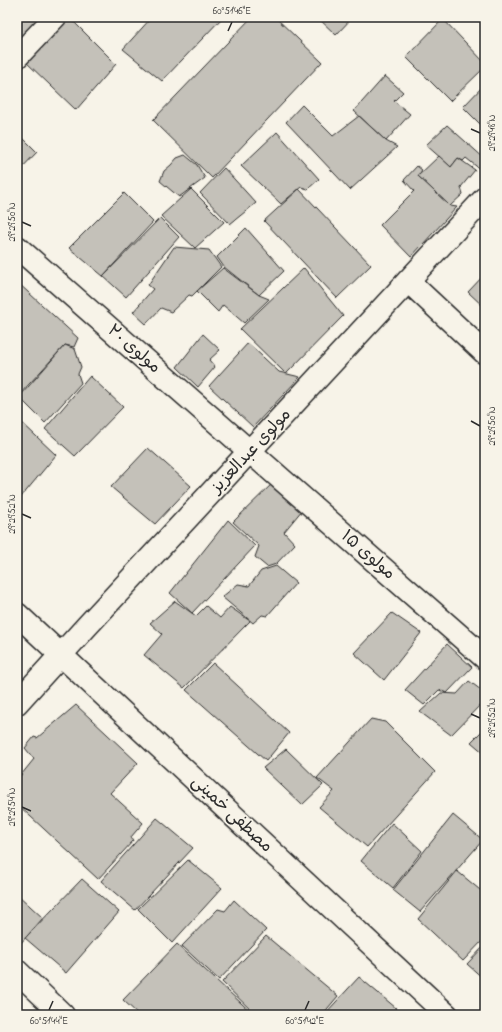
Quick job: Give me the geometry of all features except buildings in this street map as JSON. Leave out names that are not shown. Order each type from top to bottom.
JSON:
[{"type":"main road","points":[[17,57],[54,17]]},
{"type":"main road","name":"مولوی عبدالعزیز","points":[[17,703],[60,654],[250,452],[485,198]]},
{"type":"main road","name":"مولوی ۲۰","points":[[17,247],[250,452]]},
{"type":"main road","points":[[408,281],[485,353]]},
{"type":"main road","name":"مولوی ۱۵","points":[[250,452],[484,656]]},
{"type":"main road","name":"مصطفی خمینی","points":[[17,614],[447,1015]]},
{"type":"main road","points":[[17,972],[63,1015]]}]
